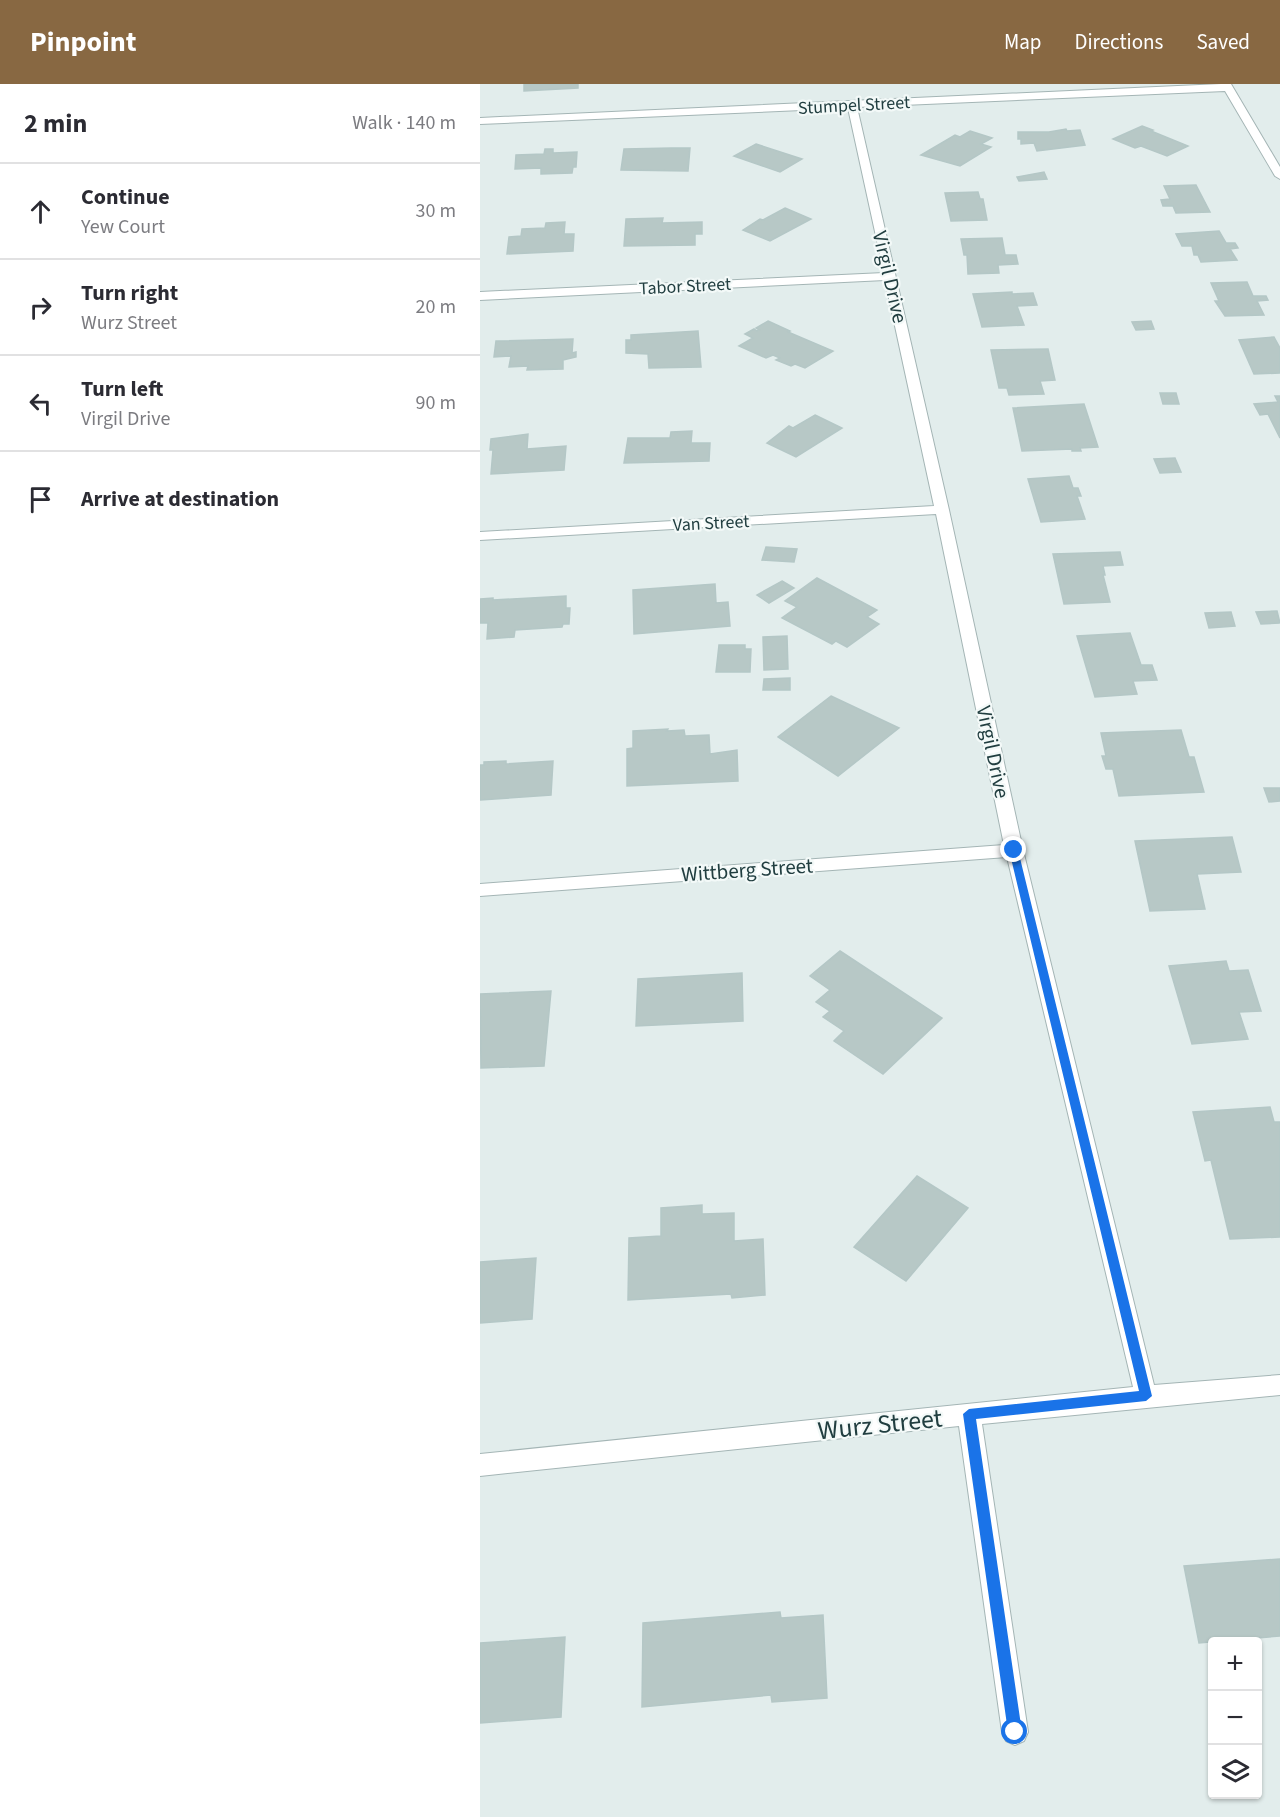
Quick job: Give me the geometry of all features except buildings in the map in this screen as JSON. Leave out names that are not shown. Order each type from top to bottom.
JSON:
[{"type":"street","name":"Stumpel Street","points":[[480,121],[1227,86]]},
{"type":"street","points":[[1227,86],[1280,176]]},
{"type":"street","name":"Virgil Drive","points":[[852,105],[942,510],[1014,850],[1146,1396]]},
{"type":"street","name":"Tabor Street","points":[[480,296],[890,276]]},
{"type":"street","name":"Van Street","points":[[480,536],[942,510]]},
{"type":"street","name":"Wittberg Street","points":[[480,890],[1014,850]]},
{"type":"street","name":"Wurz Street","points":[[480,1465],[1146,1396],[1280,1385]]},
{"type":"street","points":[[969,1414],[1015,1732]]},
{"type":"route","points":[[1014,850],[1146,1396],[969,1414],[1015,1732]]}]
